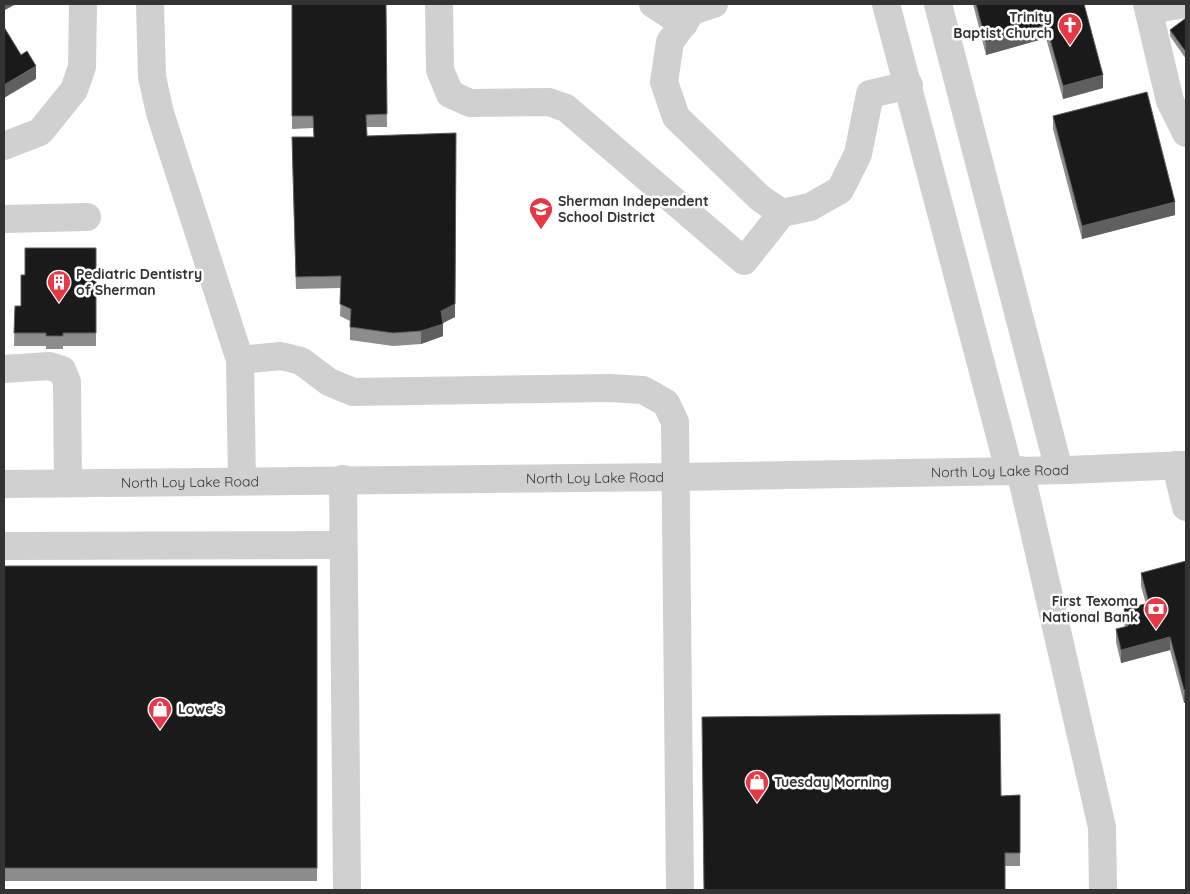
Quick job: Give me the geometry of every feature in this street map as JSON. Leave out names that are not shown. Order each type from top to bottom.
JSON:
[{"type":"street","points":[[4,146],[40,132],[74,90],[82,67],[83,4]]},
{"type":"street","points":[[150,4],[152,77],[160,113],[240,360],[242,481]]},
{"type":"street","points":[[439,4],[440,70],[450,94],[470,102],[549,102],[566,108],[744,261],[782,213],[810,207],[840,190],[858,154],[870,94],[909,85]]},
{"type":"street","points":[[653,4],[684,24]]},
{"type":"street","points":[[714,4],[692,11],[670,42],[664,82],[676,117],[760,198],[782,213]]},
{"type":"street","points":[[886,4],[1015,470],[1102,826],[1103,890]]},
{"type":"street","points":[[938,4],[1059,470]]},
{"type":"street","points":[[1186,4],[1148,7],[1170,101],[1186,132]]},
{"type":"street","points":[[4,219],[87,218]]},
{"type":"street","points":[[240,360],[281,356],[301,361],[328,382],[353,392],[609,388],[643,390],[666,403],[675,422],[680,890]]},
{"type":"street","points":[[4,369],[49,366],[62,370],[67,382],[68,483]]},
{"type":"street","points":[[1181,465],[1186,507]]},
{"type":"street","name":"North Loy Lake Road","points":[[4,484],[676,477],[1059,470],[1181,465]]},
{"type":"street","points":[[343,479],[342,544],[348,890]]},
{"type":"street","points":[[4,546],[342,544]]},
{"type":"building","points":[[292,4],[386,4],[387,114],[366,115],[367,136],[456,133],[455,304],[441,311],[443,324],[421,331],[393,333],[350,327],[351,309],[340,304],[341,276],[296,277],[292,137],[314,137],[313,116],[292,116]]},
{"type":"building","name":"Trinity Baptist Church","points":[[976,4],[1084,4],[1103,75],[1063,86],[1046,25],[986,42]]},
{"type":"building","points":[[1186,18],[1186,52],[1170,30]]},
{"type":"building","points":[[4,27],[21,55],[27,51],[36,66],[4,85]]},
{"type":"building","points":[[1147,92],[1175,202],[1082,226],[1053,116]]},
{"type":"building","name":"Pediatric Dentistry of Sherman","points":[[25,248],[96,248],[96,333],[63,333],[63,336],[46,336],[46,333],[14,333],[15,306],[21,306],[21,275],[25,275]]},
{"type":"building","name":"First Texoma National Bank","points":[[1186,561],[1186,689],[1184,690],[1170,637],[1121,650],[1116,629],[1128,626],[1124,609],[1149,603],[1141,573]]},
{"type":"building","name":"Lowe's","points":[[4,566],[317,566],[317,868],[4,868]]},
{"type":"building","points":[[1000,714],[1001,796],[1020,795],[1020,853],[1005,853],[1005,890],[704,890],[702,717]]},
{"type":"place","name":"Trinity Baptist Church","points":[[1070,46]]},
{"type":"place","name":"Sherman Independent School District","points":[[541,230]]},
{"type":"place","name":"Pediatric Dentistry of Sherman","points":[[59,303]]},
{"type":"place","name":"First Texoma National Bank","points":[[1156,630]]},
{"type":"place","name":"Lowe's","points":[[160,730]]},
{"type":"place","name":"Tuesday Morning","points":[[757,803]]}]
